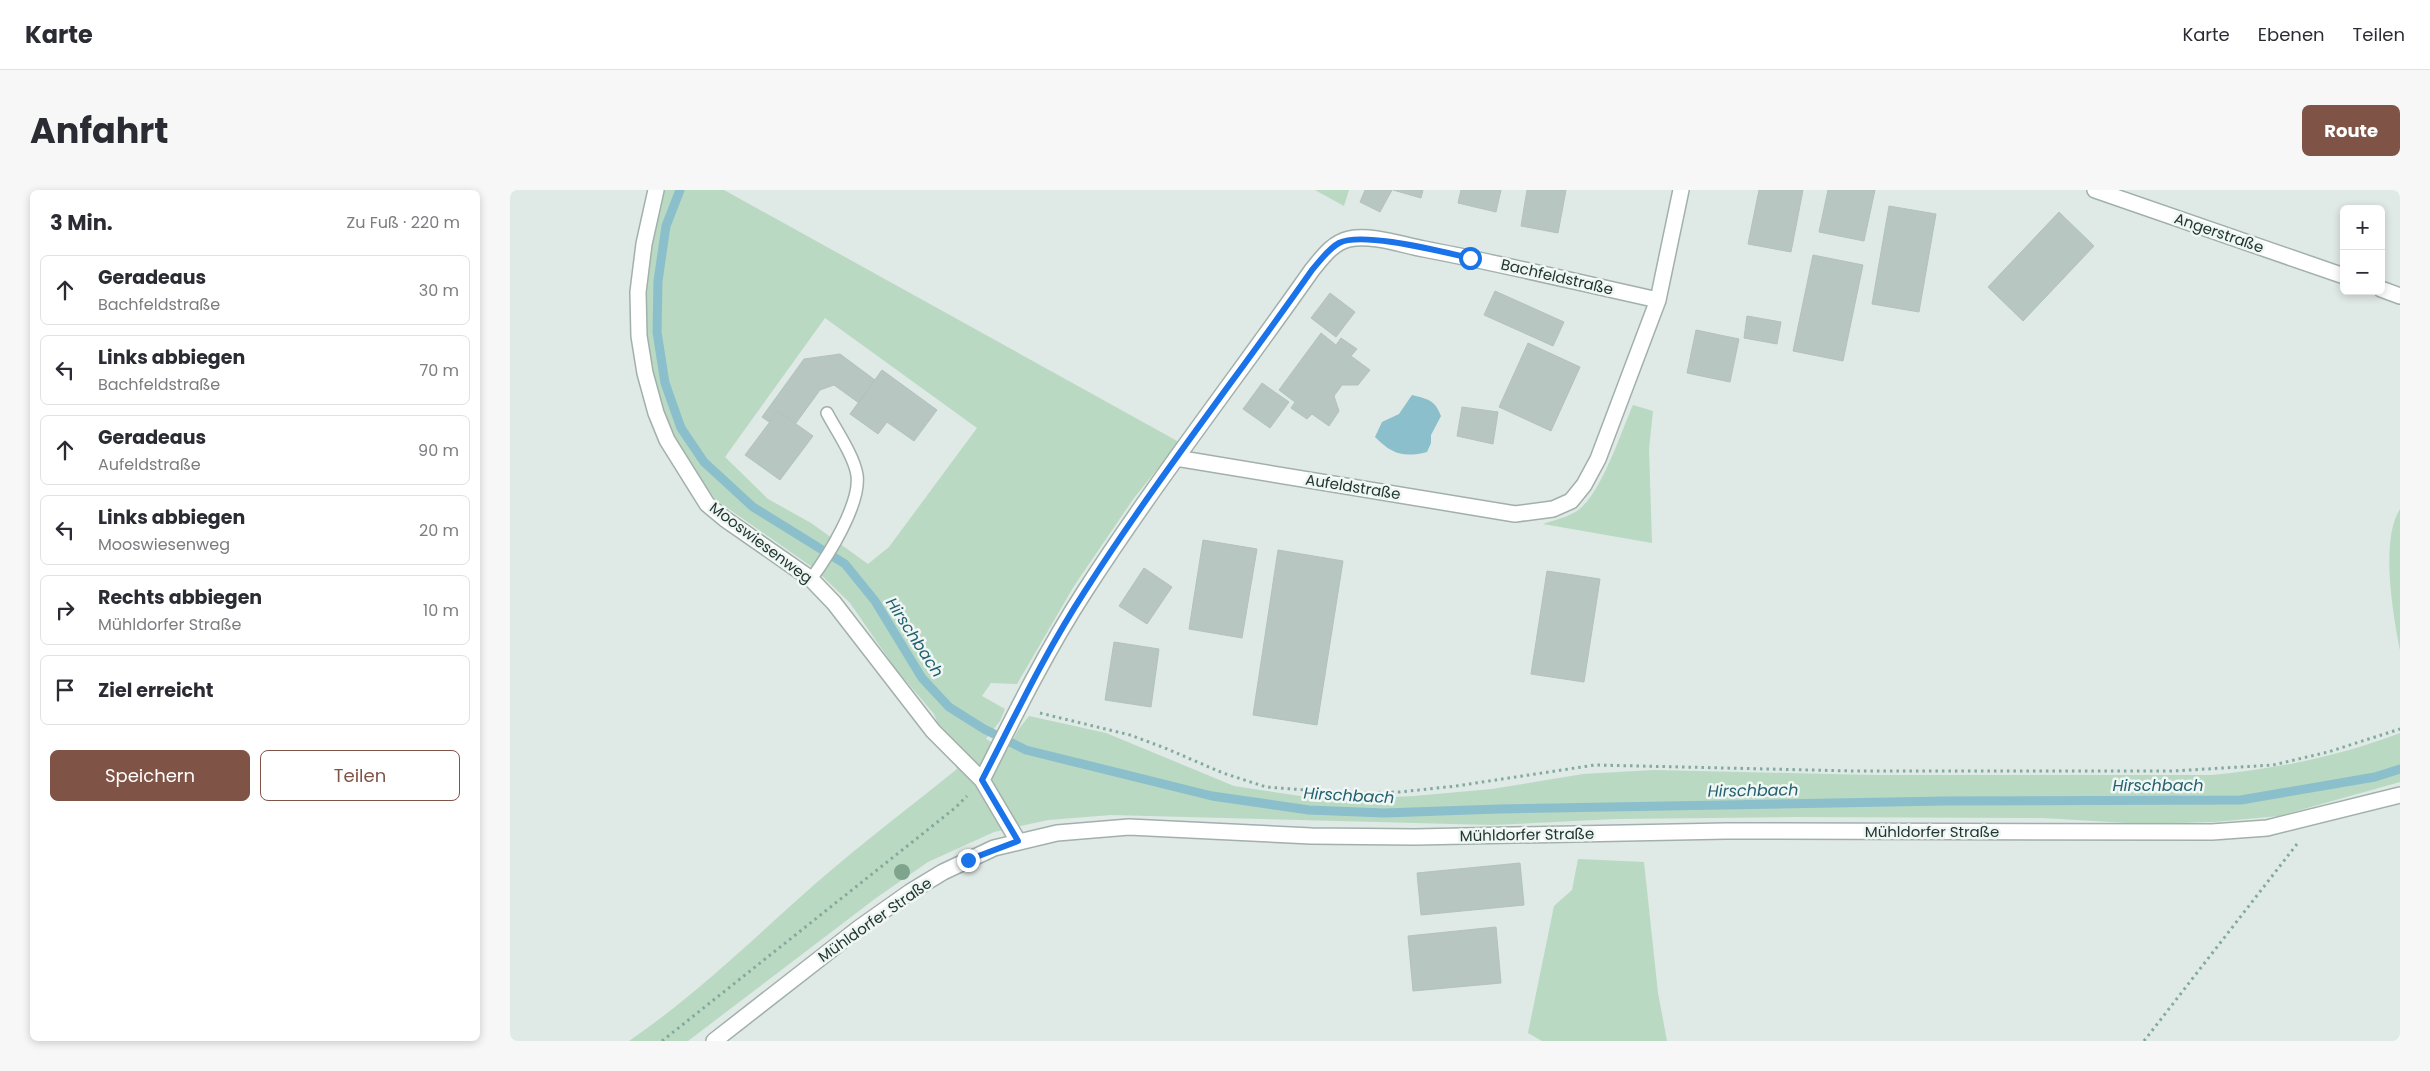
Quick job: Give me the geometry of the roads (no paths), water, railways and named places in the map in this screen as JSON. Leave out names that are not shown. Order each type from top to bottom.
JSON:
[{"type":"street","name":"Mooswiesenweg","points":[[656,190],[644,244],[638,292],[639,336],[645,373],[656,413],[671,448],[707,504],[725,519],[811,579],[834,603],[933,731],[982,780],[1018,841]]},
{"type":"street","name":"Aufeldstraße","points":[[1176,458],[1515,514],[1553,509],[1570,501],[1584,485],[1598,459],[1658,300],[1681,190]]},
{"type":"street","name":"Angerstraße","points":[[2095,190],[2340,275]]},
{"type":"street","name":"Bachfeldstraße","points":[[1176,458],[1312,270],[1340,242],[1351,239],[1381,241],[1470,258],[1658,300]]},
{"type":"street","points":[[2385,290],[2400,296]]},
{"type":"street","points":[[982,780],[1018,708],[1084,592],[1176,458]]},
{"type":"street","name":"Mühldorfer Straße","points":[[714,1041],[859,928],[910,892],[968,860],[1018,841],[1057,833],[1129,827],[1311,836],[1415,837],[1726,831],[2153,832],[2267,828],[2400,795]]},
{"type":"lane","points":[[811,579],[823,562],[849,513],[857,476],[852,462],[827,413]]},
{"type":"water","points":[[1412,395],[1433,403],[1441,416],[1431,435],[1431,443],[1427,452],[1411,455],[1393,451],[1375,437],[1382,422],[1399,414]]},
{"type":"waterway","name":"Hirschbach","points":[[680,190],[666,226],[658,281],[657,332],[665,383],[681,428],[704,462],[753,507],[845,564],[875,601],[922,678],[949,707],[984,729],[1026,750],[1212,796],[1309,810],[1384,813],[1499,809],[1945,801],[2241,800],[2375,777],[2400,769]]}]
